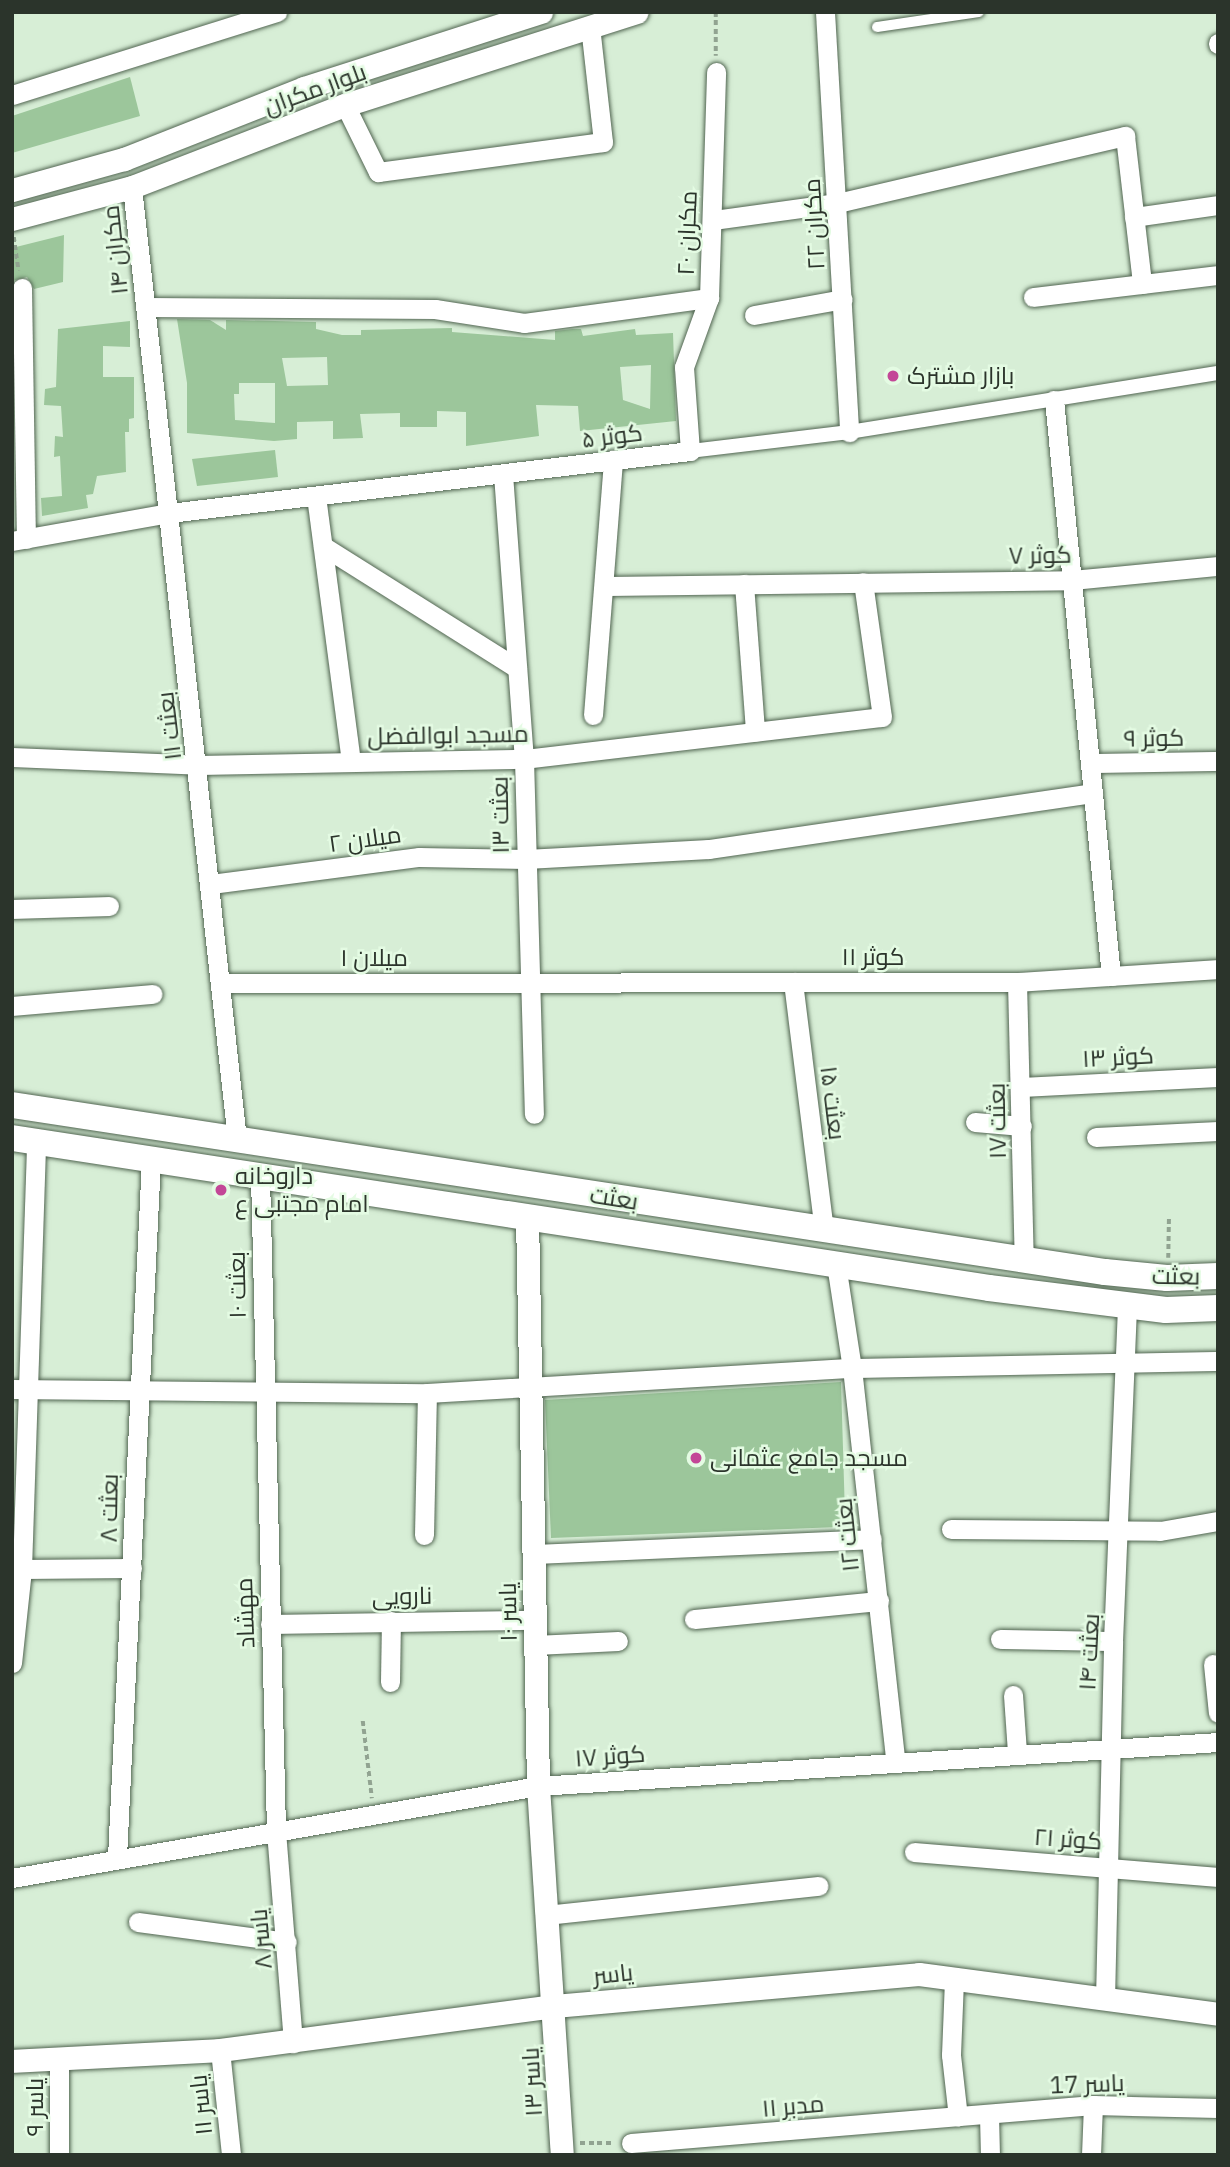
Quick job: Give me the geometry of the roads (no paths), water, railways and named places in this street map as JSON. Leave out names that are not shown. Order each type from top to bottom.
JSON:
[{"type":"main road","name":"بعثت","points":[[12,1105],[1024,1260],[1167,1278],[1218,1276]]},
{"type":"main road","name":"بعثت","points":[[24,1140],[1127,1306],[1218,1308]]},
{"type":"main road","points":[[901,1274],[906,1242]]},
{"type":"street","points":[[12,95],[278,12]]},
{"type":"street","name":"بلوار مکران","points":[[12,190],[124,159],[304,88],[541,12]]},
{"type":"street","name":"بلوار مکران","points":[[12,219],[132,187],[345,105],[637,12]]},
{"type":"street","name":"مکران ۲۲","points":[[825,12],[849,432]]},
{"type":"street","points":[[345,105],[378,172],[603,142],[590,26]]},
{"type":"street","name":"مکران ۲۰","points":[[690,451],[684,367],[709,298],[716,72]]},
{"type":"street","points":[[713,220],[837,203],[1125,136],[1142,284]]},
{"type":"street","name":"مکران ۱۴","points":[[132,187],[146,307]]},
{"type":"street","points":[[1134,217],[1218,205]]},
{"type":"street","points":[[1033,297],[1218,275]]},
{"type":"street","points":[[19,540],[22,288]]},
{"type":"street","points":[[146,307],[435,309],[524,323],[709,298]]},
{"type":"street","points":[[754,315],[843,299]]},
{"type":"street","name":"بعثت ۱۱","points":[[146,307],[199,765],[237,1140]]},
{"type":"street","name":"کوثر ۵","points":[[19,540],[169,513],[849,432],[1218,373]]},
{"type":"street","points":[[1054,400],[1111,975]]},
{"type":"street","points":[[593,715],[607,586],[613,460]]},
{"type":"street","name":"بعثت ۱۳","points":[[503,474],[524,759],[528,982],[534,1114]]},
{"type":"street","points":[[316,496],[351,762]]},
{"type":"street","points":[[323,545],[517,668]]},
{"type":"street","name":"کوثر ۷","points":[[607,586],[1072,580],[1218,566]]},
{"type":"street","name":"مسجد ابوالفضل","points":[[12,757],[199,765],[524,759],[882,717],[863,582]]},
{"type":"street","points":[[744,584],[755,732]]},
{"type":"street","name":"کوثر ۹","points":[[1090,763],[1218,761]]},
{"type":"street","name":"میلان ۲","points":[[211,884],[419,857],[526,859],[709,849],[1093,793]]},
{"type":"street","points":[[12,909],[109,906]]},
{"type":"street","name":"کوثر ۱۱","points":[[528,982],[1017,982],[1218,969]]},
{"type":"street","name":"میلان ۱","points":[[221,983],[528,982]]},
{"type":"street","name":"بعثت ۱۵","points":[[793,982],[824,1230]]},
{"type":"street","name":"بعثت ۱۷","points":[[1017,982],[1024,1260]]},
{"type":"street","points":[[12,1006],[152,994]]},
{"type":"street","name":"کوثر ۱۳","points":[[1021,1087],[1218,1077]]},
{"type":"street","points":[[975,1122],[1022,1126]]},
{"type":"street","points":[[1096,1137],[1218,1131]]},
{"type":"street","points":[[12,1663],[22,1569],[19,1389],[24,1140]]},
{"type":"street","name":"بعثت ۸","points":[[117,1857],[132,1568],[137,1388],[151,1159]]},
{"type":"street","name":"بعثت ۱۰","points":[[260,1175],[263,1394]]},
{"type":"street","name":"یاسر ۱۰","points":[[527,1216],[538,1786],[554,2006]]},
{"type":"street","name":"بعثت ۱۲","points":[[836,1264],[873,1539],[895,1759]]},
{"type":"street","name":"بعثت ۱۴","points":[[1105,2000],[1113,1640],[1121,1529],[1127,1306]]},
{"type":"street","points":[[19,1389],[137,1388],[263,1394],[427,1393],[852,1368],[1218,1361]]},
{"type":"street","points":[[424,1535],[427,1393]]},
{"type":"street","name":"مهشاد","points":[[263,1394],[276,1831]]},
{"type":"street","points":[[951,1529],[1160,1531],[1218,1521]]},
{"type":"street","points":[[533,1554],[873,1539]]},
{"type":"street","points":[[22,1569],[132,1568]]},
{"type":"street","points":[[694,1619],[878,1601]]},
{"type":"street","name":"نارویی","points":[[270,1624],[534,1620]]},
{"type":"street","points":[[390,1682],[391,1621]]},
{"type":"street","points":[[1000,1639],[1113,1640]]},
{"type":"street","points":[[534,1645],[618,1641]]},
{"type":"street","points":[[1213,1664],[1218,1713]]},
{"type":"street","points":[[1013,1695],[1017,1752]]},
{"type":"street","name":"کوثر ۱۷","points":[[12,1878],[117,1857],[538,1786],[895,1759],[1218,1742]]},
{"type":"street","name":"یاسر ۸","points":[[276,1831],[293,2042]]},
{"type":"street","name":"کوثر ۲۱","points":[[914,1852],[1218,1877]]},
{"type":"street","points":[[546,1915],[818,1886]]},
{"type":"street","points":[[138,1922],[287,1942]]},
{"type":"street","name":"یاسر","points":[[12,2061],[220,2050],[554,2006],[845,1978],[919,1974],[1218,2014]]},
{"type":"street","points":[[954,1980],[951,2055],[958,2117]]},
{"type":"street","name":"یاسر ۱۳","points":[[554,2006],[561,2149]]},
{"type":"street","name":"یاسر ۱۱","points":[[220,2050],[231,2155]]},
{"type":"street","name":"یاسر ۹","points":[[59,2059],[59,2155]]},
{"type":"street","points":[[1091,2155],[1093,2105]]},
{"type":"street","name":"یاسر 17","points":[[958,2117],[1093,2105],[1218,2108]]},
{"type":"street","points":[[989,2115],[990,2155]]},
{"type":"street","name":"مدبر ۱۱","points":[[631,2143],[958,2117]]},
{"type":"lane","points":[[877,27],[979,12]]},
{"type":"place","name":"بازار مشترک","points":[[893,376]]},
{"type":"place","name":"داروخانه امام مجتبی ع","points":[[221,1190]]},
{"type":"place","name":"مسجد جامع عثمانی","points":[[696,1458]]}]
